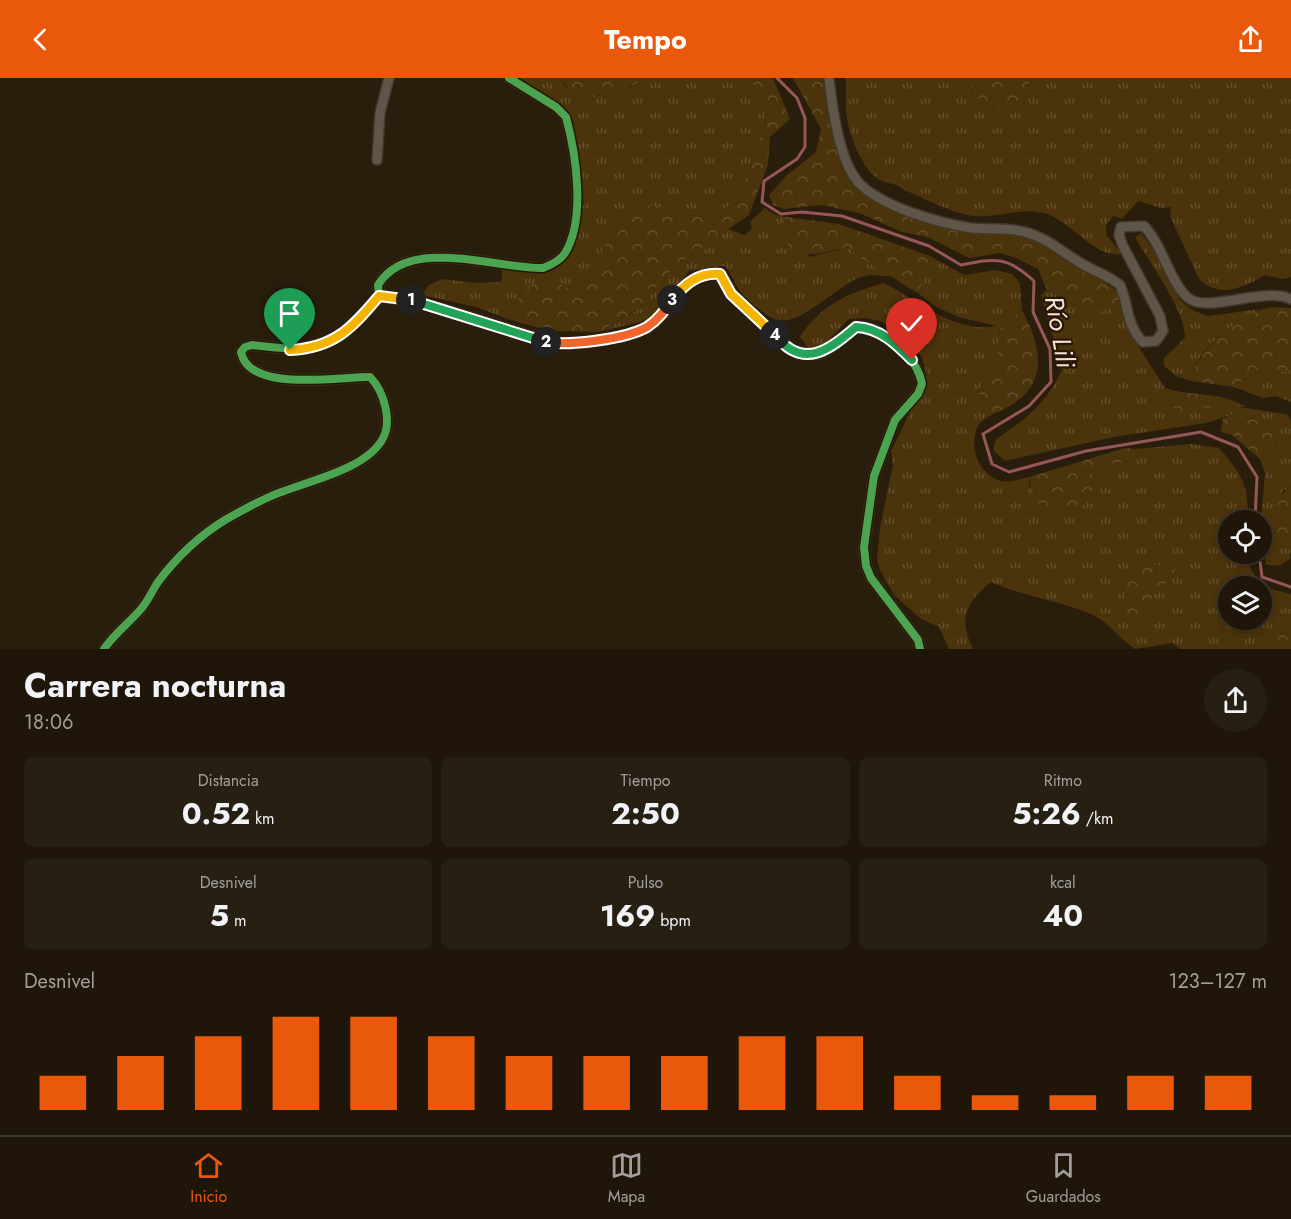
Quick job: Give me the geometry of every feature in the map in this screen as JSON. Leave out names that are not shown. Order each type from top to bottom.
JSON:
[{"type":"street","points":[[377,160],[380,113],[389,78]]},
{"type":"street","points":[[104,649],[143,607],[168,569],[201,537],[225,520],[270,496],[329,475],[358,460],[372,452],[386,432],[383,397],[379,386],[370,377],[350,376],[292,381],[269,376],[243,359],[241,352],[245,347],[252,345],[290,350],[322,344],[342,336],[379,296],[378,285],[383,277],[420,258],[543,268],[555,263],[566,253],[579,212],[566,117],[556,107],[509,78]]},
{"type":"street","points":[[829,78],[833,109],[849,168],[857,181],[869,192],[951,225],[1006,228],[1049,241],[1084,265],[1120,285],[1127,318],[1135,334],[1143,342],[1156,341],[1163,331],[1160,316],[1123,246],[1119,235],[1121,227],[1144,226],[1152,234],[1180,288],[1188,298],[1198,303],[1213,303],[1273,293],[1291,298]]},
{"type":"street","points":[[379,296],[420,301],[532,339],[561,345],[596,341],[646,328],[661,316],[683,286],[711,273],[720,274],[731,294],[789,349],[808,354],[823,353],[856,327],[865,327],[882,334],[912,360],[922,384],[918,394],[895,420],[874,476],[864,547],[866,566],[871,578],[918,640],[920,649]]},
{"type":"green space","points":[[516,78],[560,78],[566,87],[630,88],[646,78],[745,78],[768,99],[765,125],[737,202],[707,218],[650,206],[611,230],[597,266],[568,288],[521,292],[510,320],[476,307],[422,295],[429,285],[442,279],[475,283],[501,282],[503,265],[521,269],[566,257],[573,247],[584,203],[574,122],[556,101]]},
{"type":"green space","points":[[560,78],[646,78],[613,94],[590,96],[569,88]]},
{"type":"green space","points":[[745,78],[773,78],[790,119],[770,137],[768,165],[749,215],[675,266],[636,311],[599,332],[551,331],[510,320],[521,292],[543,277],[568,288],[597,266],[611,230],[650,205],[707,218],[737,202],[765,125],[768,99]]},
{"type":"green space","points":[[793,78],[824,78],[836,135],[862,184],[938,225],[966,233],[1000,231],[1042,239],[1121,294],[1122,300],[1101,312],[1081,308],[1047,290],[1038,269],[1016,258],[1000,253],[969,258],[927,237],[902,232],[859,213],[821,205],[784,209],[773,205],[769,195],[787,175],[816,152],[821,129]]},
{"type":"green space","points":[[845,78],[971,78],[972,96],[1024,104],[1030,78],[1291,78],[1291,277],[1282,279],[1265,275],[1240,287],[1223,290],[1207,285],[1199,279],[1170,216],[1171,207],[1161,208],[1138,201],[1122,219],[1113,216],[1106,225],[1107,236],[1122,254],[1112,254],[1093,246],[1066,225],[1047,214],[1030,211],[983,216],[966,215],[898,186],[883,182],[867,168],[856,149],[847,118]]},
{"type":"green space","points":[[971,78],[1030,78],[1024,104],[1001,111],[972,95]]},
{"type":"green space","points":[[765,208],[776,215],[786,217],[779,228],[810,257],[848,247],[858,256],[893,276],[868,275],[855,280],[811,310],[789,320],[779,320],[763,312],[744,296],[725,266],[689,271],[656,314],[647,320],[599,332],[636,311],[675,266],[728,229],[744,235],[752,229],[750,222]]},
{"type":"green space","points":[[786,217],[839,224],[930,256],[919,294],[858,256],[848,247],[816,254],[798,252],[791,248],[784,240],[779,227]]},
{"type":"green space","points":[[1141,233],[1166,269],[1180,300],[1192,310],[1208,316],[1260,309],[1228,330],[1208,348],[1194,369],[1191,381],[1176,376],[1164,366],[1164,358],[1185,338],[1184,327],[1166,287],[1135,237]]},
{"type":"green space","points":[[930,256],[964,275],[995,270],[1012,274],[1020,283],[1022,310],[1000,328],[997,356],[978,392],[993,414],[978,426],[974,442],[977,459],[986,472],[1001,481],[1015,481],[1029,477],[1029,487],[1134,459],[1135,449],[1191,444],[1219,448],[1239,473],[1245,488],[1248,510],[1218,510],[1218,564],[1248,564],[1255,576],[1218,576],[1218,630],[1272,630],[1272,589],[1291,594],[1291,623],[1249,649],[1180,649],[1173,643],[1135,649],[1095,616],[991,582],[970,604],[967,612],[966,628],[973,649],[949,649],[939,627],[921,619],[894,595],[880,570],[877,559],[880,528],[893,465],[891,451],[927,377],[922,357],[881,321],[866,318],[849,319],[823,346],[809,349],[800,337],[816,317],[836,302],[884,283],[952,321],[981,327],[996,326],[959,317],[936,307],[919,294]]},
{"type":"green space","points":[[1047,290],[1081,308],[1122,300],[1133,338],[1165,388],[1170,406],[1241,407],[1287,414],[1291,421],[1291,486],[1282,492],[1275,535],[1284,547],[1291,550],[1290,559],[1279,566],[1266,564],[1272,564],[1272,510],[1262,510],[1265,473],[1260,459],[1277,450],[1272,430],[1257,420],[1237,413],[1206,423],[1114,437],[1005,461],[993,450],[996,439],[1017,425],[1050,392],[1062,370],[1041,295]]},
{"type":"green space","points":[[1272,307],[1291,308],[1291,371],[1253,373],[1234,387],[1191,381],[1201,358],[1222,335],[1248,316]]},
{"type":"green space","points":[[1022,310],[1035,342],[1038,357],[1037,371],[1033,384],[1024,395],[993,414],[978,392],[997,356],[1000,328]]},
{"type":"green space","points":[[1291,371],[1291,402],[1276,396],[1263,398],[1234,387],[1253,373]]},
{"type":"green space","points":[[1165,388],[1216,396],[1246,407],[1222,406],[1180,411],[1170,406]]},
{"type":"green space","points":[[1237,413],[1257,420],[1272,430],[1277,451],[1260,459],[1232,435],[1221,432],[1223,418]]},
{"type":"green space","points":[[1125,448],[1135,449],[1134,459],[1104,466],[1088,473],[1092,482],[1092,491],[1089,499],[1077,510],[1060,512],[1050,510],[1033,500],[1029,477]]},
{"type":"green space","points":[[1291,486],[1291,550],[1284,547],[1275,536],[1279,502],[1281,496]]},
{"type":"green space","points":[[1175,564],[1175,575],[1152,597],[1145,620],[1133,626],[1124,611],[1127,582],[1132,566]]},
{"type":"green space","points":[[1291,623],[1291,649],[1249,649],[1249,647]]},
{"type":"waterway","name":"Río Lili","points":[[777,78],[797,98],[805,118],[805,147],[797,159],[764,181],[762,202],[781,214],[802,212],[842,216],[929,246],[961,265],[992,260],[1008,263],[1034,281],[1033,312],[1050,349],[1051,382],[1029,406],[983,434],[992,464],[1009,472],[1086,451],[1201,432],[1238,447],[1257,477],[1255,510]]},
{"type":"waterway","name":"Río Lili","points":[[1260,564],[1262,577],[1291,587]]},
{"type":"cycle path","points":[[104,649],[146,603],[172,564],[206,533],[225,520],[269,497],[346,468],[373,451],[382,440],[387,425],[387,416],[383,398],[370,377],[319,380],[278,378],[260,373],[248,365],[241,352],[245,347],[252,345],[275,348],[310,347],[338,336],[379,296],[378,285],[392,270],[410,261],[454,258],[543,268],[558,260],[565,253],[571,239],[577,205],[576,167],[566,117],[556,107],[509,78]]},
{"type":"cycle path","points":[[379,296],[435,307],[542,340],[582,343],[635,333],[646,328],[656,321],[686,285],[695,278],[720,274],[731,294],[789,349],[808,354],[823,353],[856,327],[888,338],[907,354],[922,384],[918,394],[895,420],[874,476],[864,547],[866,566],[871,578],[918,640],[920,649]]},
{"type":"route","points":[[290,350],[305,349],[342,336],[379,296],[420,301],[532,339],[561,345],[596,341],[646,328],[661,316],[683,286],[711,273],[720,274],[726,281],[731,294],[789,349],[808,354],[823,353],[856,327],[865,327],[894,342],[912,360]]}]
